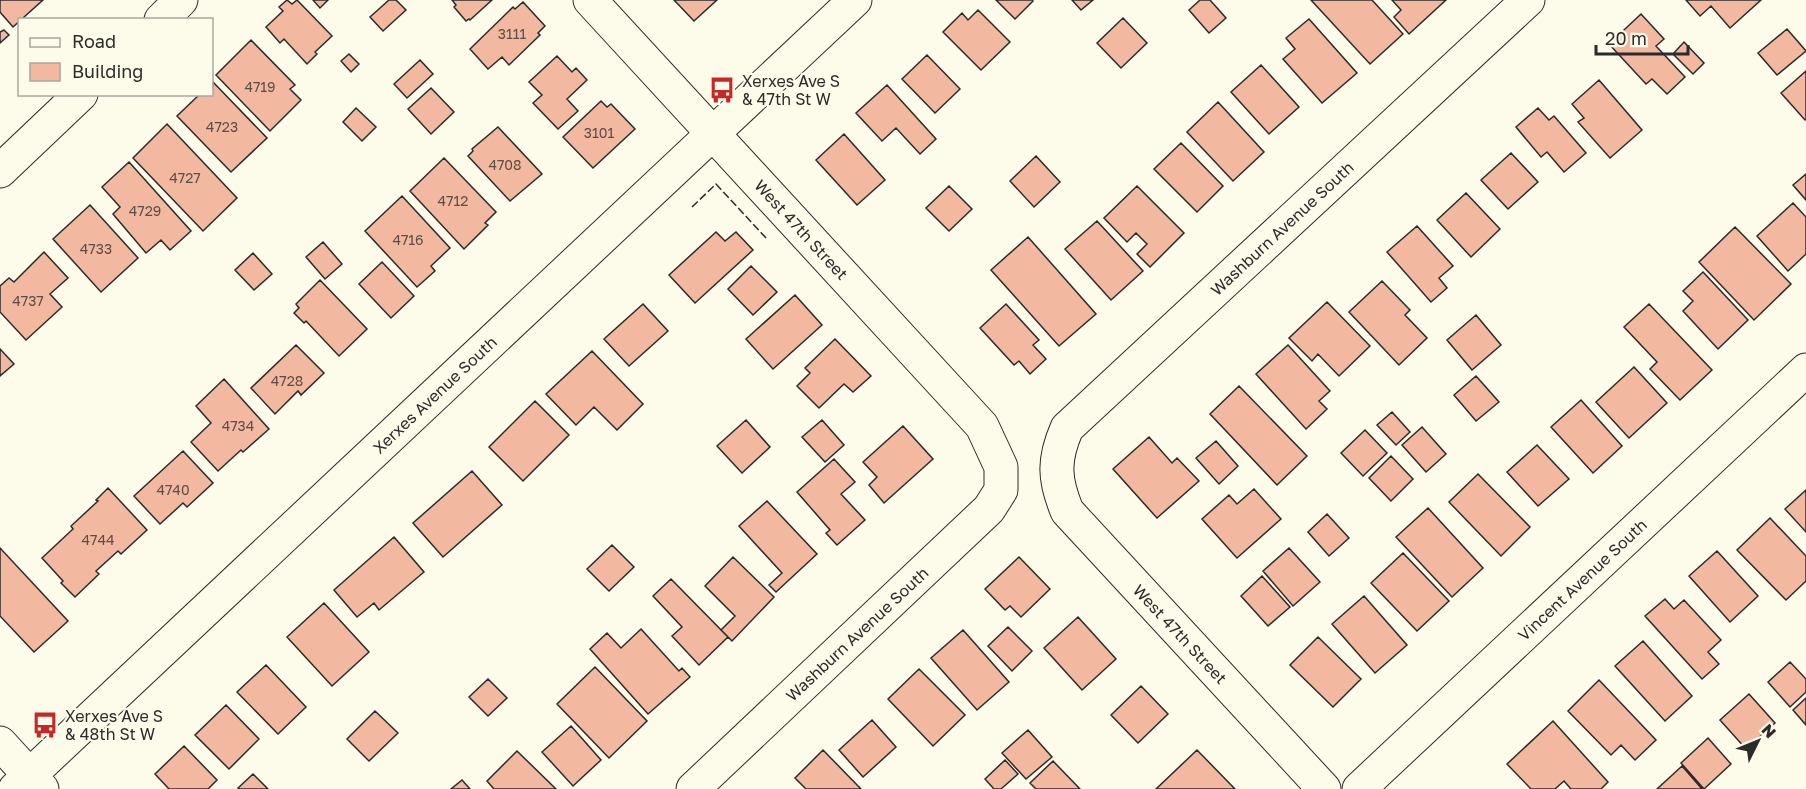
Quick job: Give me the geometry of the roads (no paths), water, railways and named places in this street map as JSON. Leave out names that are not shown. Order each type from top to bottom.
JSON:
[{"type":"street","points":[[163,18],[181,0]]},
{"type":"street","name":"West 47th Street","points":[[590,0],[982,426],[1001,467]]},
{"type":"street","name":"Xerxes Avenue South","points":[[29,784],[855,0]]},
{"type":"street","name":"Washburn Avenue South","points":[[1056,469],[1058,448],[1067,428],[1528,0]]},
{"type":"street","points":[[0,171],[79,96]]},
{"type":"street","name":"Vincent Avenue South","points":[[1359,789],[1806,370]]},
{"type":"street","name":"Washburn Avenue South","points":[[693,789],[989,509],[1001,490],[1001,467]]},
{"type":"street","name":"West 47th Street","points":[[1056,469],[1059,490],[1067,511],[1324,789]]},
{"type":"street","points":[[0,743],[29,784]]},
{"type":"place","name":"Xerxes Ave S & 47th St W","points":[[722,90]]},
{"type":"place","name":"Xerxes Ave S & 48th St W","points":[[45,725]]}]
